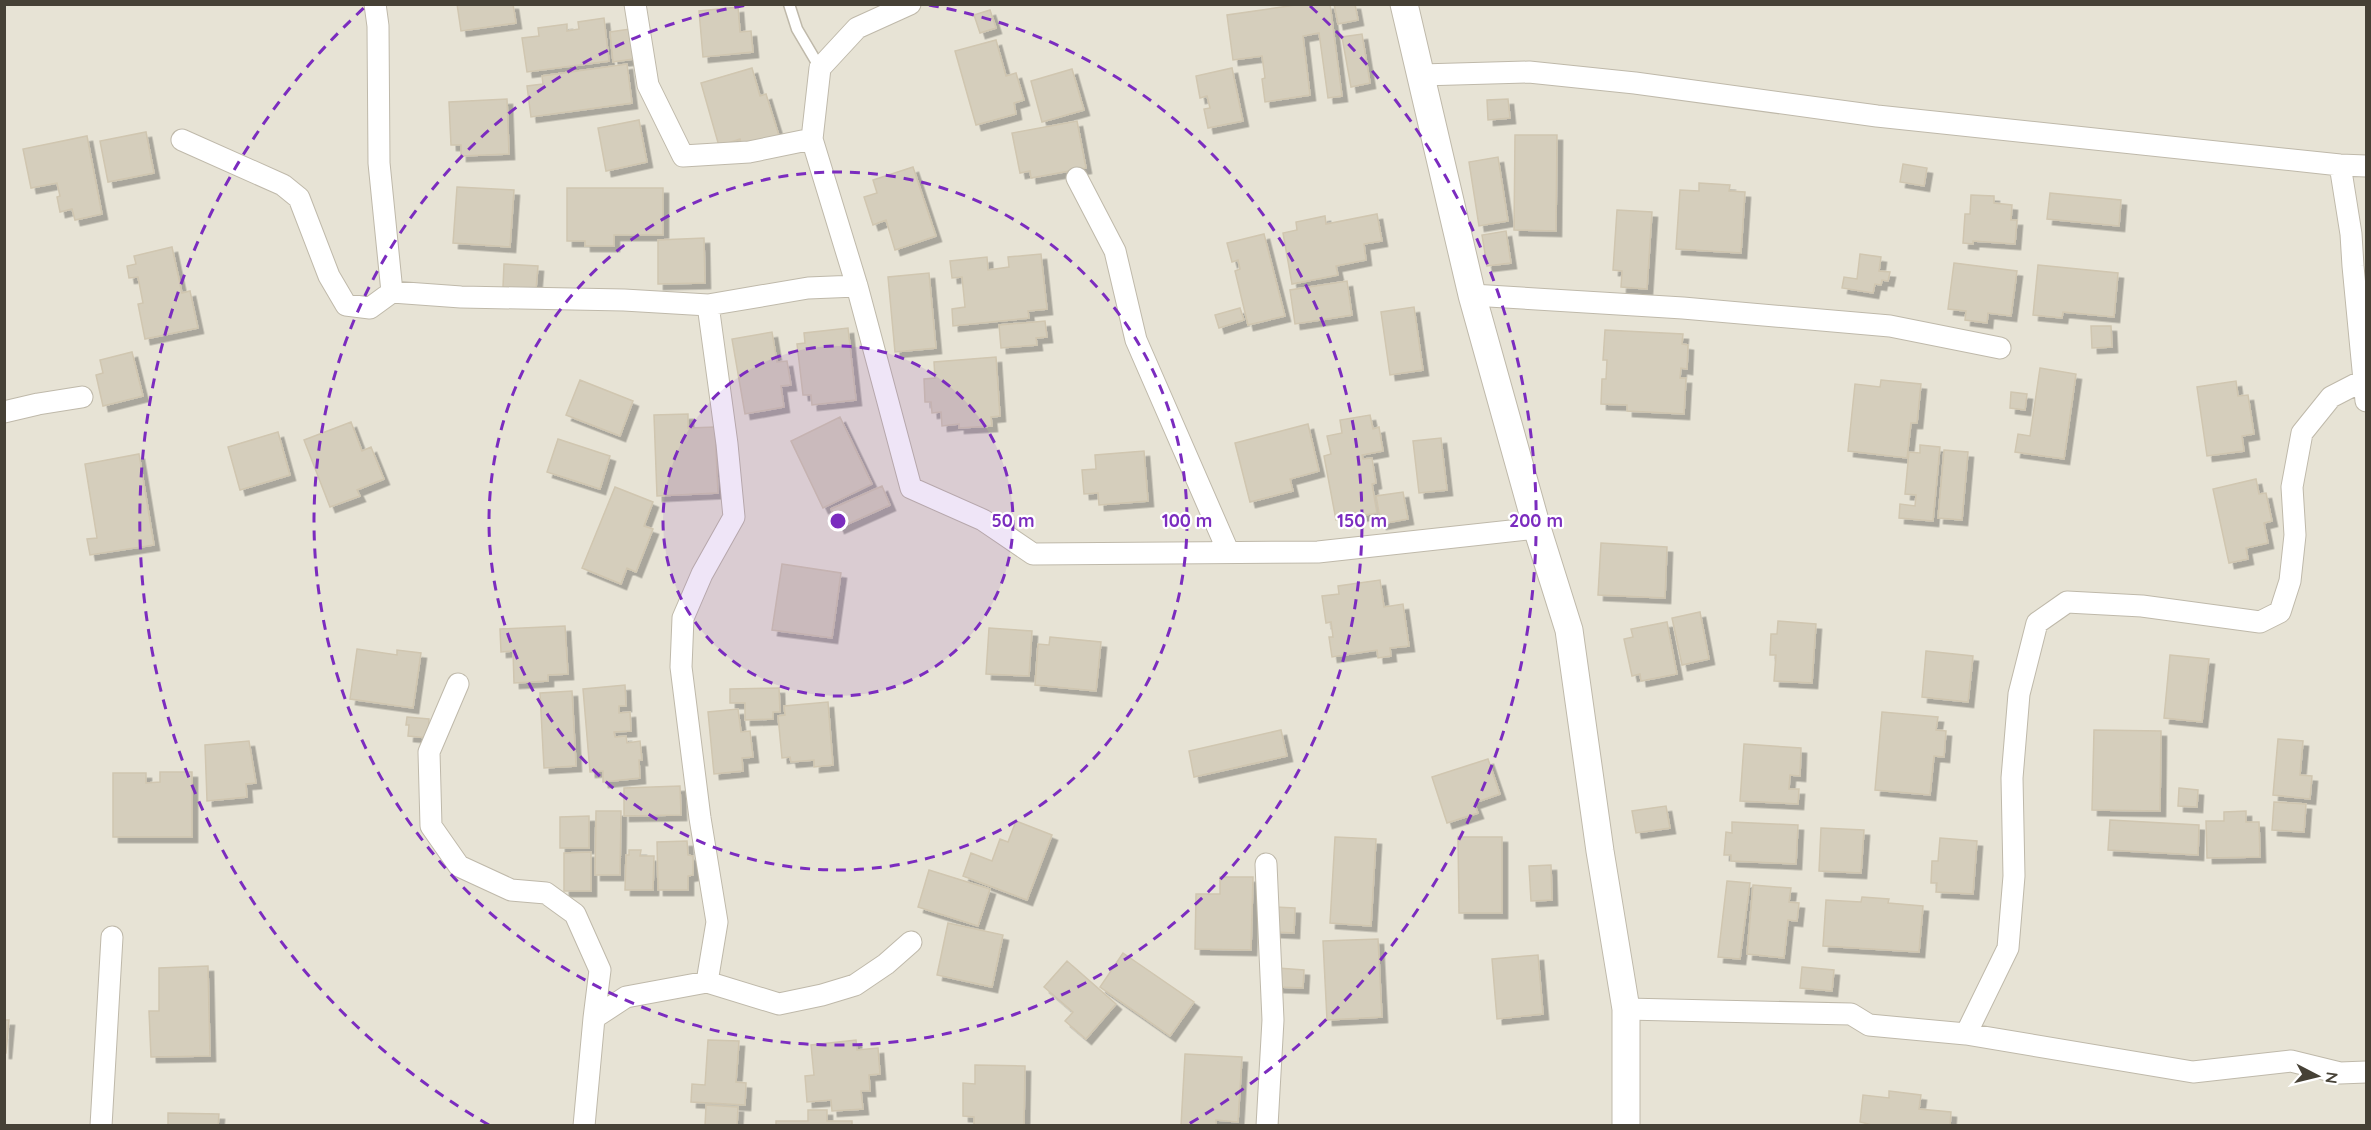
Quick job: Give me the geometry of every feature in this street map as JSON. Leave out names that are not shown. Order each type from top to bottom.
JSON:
[{"type":"street","points":[[375,4],[378,26],[380,163],[392,292]]},
{"type":"street","points":[[635,4],[648,85],[683,156],[749,152],[812,139]]},
{"type":"street","points":[[910,4],[857,28],[820,68],[812,139],[857,286],[911,488],[982,520],[1033,554],[1318,552],[1537,528]]},
{"type":"street","points":[[1404,4],[1472,295],[1537,528],[1569,630],[1600,851],[1626,1009],[1626,1125]]},
{"type":"street","points":[[1421,75],[1529,72],[1635,83],[1888,117],[2367,166]]},
{"type":"street","points":[[182,140],[284,185],[298,198],[329,276],[346,305],[370,308],[392,292],[461,297],[708,304],[808,288],[857,286]]},
{"type":"street","points":[[2340,165],[2351,234],[2367,401]]},
{"type":"street","points":[[1077,178],[1115,251],[1136,340],[1228,551]]},
{"type":"street","points":[[1472,295],[1683,308],[1890,326],[2000,348]]},
{"type":"street","points":[[708,304],[727,444],[734,517],[702,574],[682,618],[681,666],[700,818],[717,922],[708,982]]},
{"type":"street","points":[[1966,1034],[2008,948],[2014,876],[2012,778],[2019,694],[2037,624],[2067,602],[2142,606],[2260,622],[2280,612],[2290,581],[2295,535],[2292,487],[2302,433],[2331,397],[2364,380]]},
{"type":"street","points":[[4,412],[82,397]]},
{"type":"street","points":[[458,684],[429,752],[431,826],[459,866],[511,890],[546,893],[575,914],[600,970],[584,1125]]},
{"type":"street","points":[[1266,864],[1273,1020],[1267,1125]]},
{"type":"street","points":[[101,1125],[112,936]]},
{"type":"street","points":[[594,1018],[626,997],[708,982],[779,1004],[855,985],[886,964],[911,942]]},
{"type":"street","points":[[1626,1009],[1851,1014],[1869,1025],[1966,1034],[2193,1072],[2291,1061],[2340,1073],[2367,1072]]},
{"type":"lane","points":[[789,4],[797,29],[820,68]]},
{"type":"shaded area","points":[[5,5],[2366,5],[2366,1125],[5,1125]]},
{"type":"building","points":[[457,4],[513,4],[516,23],[461,31]]},
{"type":"building","points":[[1302,4],[1330,4],[1342,96],[1328,98],[1319,33],[1303,36],[1310,95],[1265,102],[1262,56],[1233,60],[1227,15]]},
{"type":"building","points":[[1334,4],[1355,4],[1358,20],[1338,24]]},
{"type":"building","points":[[738,7],[740,32],[751,31],[753,52],[703,57],[699,11]]},
{"type":"building","points":[[990,10],[996,28],[980,33],[974,15]]},
{"type":"building","points":[[604,18],[609,61],[527,72],[522,38],[539,36],[538,28],[567,24],[567,31],[579,29],[578,22]]},
{"type":"building","points":[[630,29],[633,59],[613,62],[610,32]]},
{"type":"building","points":[[1362,34],[1370,83],[1351,87],[1342,37]]},
{"type":"building","points":[[996,40],[1006,76],[1016,73],[1024,100],[1014,103],[1016,114],[976,125],[955,51]]},
{"type":"building","points":[[627,64],[632,103],[531,117],[527,86],[543,84],[542,76]]},
{"type":"building","points":[[752,68],[760,96],[766,94],[780,139],[743,150],[740,139],[719,146],[701,83]]},
{"type":"building","points":[[1232,68],[1243,121],[1208,128],[1204,109],[1210,108],[1207,96],[1200,98],[1196,76]]},
{"type":"building","points":[[1072,69],[1084,110],[1042,122],[1031,81]]},
{"type":"building","points":[[507,99],[509,154],[461,156],[461,145],[451,145],[449,102]]},
{"type":"building","points":[[1508,99],[1510,118],[1488,120],[1487,100]]},
{"type":"building","points":[[639,120],[647,162],[606,171],[598,128]]},
{"type":"building","points":[[1077,121],[1086,168],[1031,178],[1030,171],[1020,173],[1012,133]]},
{"type":"building","points":[[146,132],[154,173],[108,182],[100,141]]},
{"type":"building","points":[[1515,135],[1557,135],[1556,231],[1514,230]]},
{"type":"building","points":[[87,136],[102,214],[75,220],[72,209],[60,212],[57,183],[31,188],[23,149]]},
{"type":"building","points":[[1498,157],[1508,221],[1479,226],[1469,162]]},
{"type":"building","points":[[1903,164],[1927,168],[1924,186],[1900,182]]},
{"type":"building","points":[[913,167],[936,236],[895,250],[886,220],[873,225],[864,197],[877,193],[873,180]]},
{"type":"building","points":[[1699,183],[1730,185],[1729,191],[1745,192],[1741,253],[1676,249],[1680,190],[1699,191]]},
{"type":"building","points":[[457,187],[514,190],[510,247],[453,243]]},
{"type":"building","points":[[567,188],[663,188],[663,235],[614,235],[614,246],[585,246],[585,241],[567,241]]},
{"type":"building","points":[[2050,193],[2121,200],[2119,226],[2047,219]]},
{"type":"building","points":[[1971,195],[1994,196],[1994,203],[2012,205],[2011,220],[2017,220],[2015,244],[1973,241],[1973,244],[1963,243],[1965,214],[1970,214]]},
{"type":"building","points":[[1617,210],[1652,212],[1647,289],[1621,287],[1622,271],[1613,270]]},
{"type":"building","points":[[1377,214],[1382,241],[1364,244],[1366,260],[1336,266],[1338,275],[1292,284],[1283,233],[1297,230],[1296,222],[1325,216],[1326,224]]},
{"type":"building","points":[[1506,231],[1511,263],[1487,266],[1482,235]]},
{"type":"building","points":[[1264,234],[1285,316],[1248,325],[1235,271],[1240,269],[1238,260],[1232,262],[1227,243]]},
{"type":"building","points":[[704,238],[705,283],[658,284],[658,240]]},
{"type":"building","points":[[172,247],[182,293],[190,291],[198,328],[145,339],[138,304],[143,303],[138,277],[129,278],[127,266],[136,264],[134,256]]},
{"type":"building","points":[[1041,254],[1047,309],[1028,311],[1029,318],[953,326],[952,309],[965,307],[962,277],[952,278],[950,261],[987,257],[988,270],[1009,267],[1008,257]]},
{"type":"building","points":[[1860,254],[1881,257],[1879,271],[1890,272],[1888,281],[1882,280],[1881,285],[1875,284],[1873,293],[1842,288],[1844,277],[1857,279]]},
{"type":"building","points":[[1954,263],[2017,271],[2011,316],[1988,313],[1987,323],[1965,320],[1966,311],[1948,309]]},
{"type":"building","points":[[504,264],[538,266],[536,289],[503,287]]},
{"type":"building","points":[[2038,265],[2118,273],[2114,317],[2063,312],[2062,318],[2033,315]]},
{"type":"building","points":[[929,273],[936,348],[895,352],[888,277]]},
{"type":"building","points":[[1347,281],[1352,315],[1295,324],[1290,290]]},
{"type":"building","points":[[1414,307],[1423,370],[1390,375],[1381,312]]},
{"type":"building","points":[[1240,308],[1244,320],[1219,328],[1215,315]]},
{"type":"building","points":[[1045,321],[1047,337],[1036,338],[1037,345],[1001,348],[999,325]]},
{"type":"building","points":[[2091,326],[2111,326],[2112,347],[2092,348]]},
{"type":"building","points":[[848,328],[856,400],[812,405],[811,395],[803,395],[797,344],[805,343],[804,333]]},
{"type":"building","points":[[1605,330],[1683,334],[1682,344],[1688,345],[1687,369],[1681,368],[1680,378],[1686,378],[1684,414],[1627,411],[1627,405],[1601,404],[1602,379],[1606,379],[1607,360],[1603,360]]},
{"type":"building","points":[[772,332],[777,362],[787,361],[791,385],[781,386],[784,407],[745,414],[732,339]]},
{"type":"building","points":[[132,352],[143,396],[103,406],[96,375],[103,373],[100,360]]},
{"type":"building","points":[[996,357],[1000,416],[991,417],[992,426],[959,428],[959,424],[942,426],[941,412],[932,413],[931,402],[925,402],[924,379],[935,378],[934,362]]},
{"type":"building","points":[[2040,368],[2076,374],[2064,459],[2015,452],[2018,434],[2030,436]]},
{"type":"building","points":[[580,380],[633,401],[620,436],[566,415]]},
{"type":"building","points":[[1881,380],[1921,384],[1917,423],[1911,423],[1907,458],[1848,451],[1855,384],[1880,387]]},
{"type":"building","points":[[2236,381],[2238,396],[2248,395],[2254,434],[2242,436],[2244,451],[2207,456],[2197,387]]},
{"type":"building","points":[[2011,392],[2027,394],[2025,410],[2010,408]]},
{"type":"building","points":[[688,414],[688,428],[715,427],[718,493],[657,496],[654,415]]},
{"type":"building","points":[[1370,415],[1373,429],[1379,427],[1383,451],[1362,455],[1363,459],[1372,458],[1376,483],[1372,484],[1377,513],[1336,520],[1324,456],[1331,454],[1327,436],[1342,433],[1340,420]]},
{"type":"building","points":[[840,417],[872,484],[823,508],[791,441]]},
{"type":"building","points":[[351,422],[362,451],[371,447],[384,479],[357,490],[360,496],[330,507],[304,440]]},
{"type":"building","points":[[1308,424],[1319,471],[1290,479],[1293,491],[1250,502],[1235,443]]},
{"type":"building","points":[[278,432],[290,475],[240,490],[228,447]]},
{"type":"building","points":[[1441,438],[1447,490],[1419,493],[1413,441]]},
{"type":"building","points":[[558,439],[610,456],[600,489],[547,472]]},
{"type":"building","points":[[1920,445],[1940,447],[1933,521],[1899,518],[1900,504],[1915,506],[1916,495],[1905,494],[1909,452],[1920,453]]},
{"type":"building","points":[[1944,450],[1968,452],[1962,520],[1938,518]]},
{"type":"building","points":[[1144,451],[1148,501],[1099,505],[1098,493],[1084,494],[1082,470],[1096,469],[1095,455]]},
{"type":"building","points":[[139,454],[154,545],[90,555],[87,539],[97,538],[85,464]]},
{"type":"building","points":[[2256,479],[2259,494],[2266,493],[2272,521],[2264,523],[2268,543],[2246,548],[2248,559],[2229,563],[2213,489]]},
{"type":"building","points":[[882,486],[890,505],[839,528],[831,509]]},
{"type":"building","points":[[615,487],[653,502],[644,526],[653,529],[636,572],[627,568],[621,584],[582,568]]},
{"type":"building","points":[[1403,492],[1408,519],[1381,524],[1376,496]]},
{"type":"building","points":[[1601,543],[1667,547],[1665,598],[1598,595]]},
{"type":"building","points":[[782,564],[841,573],[832,638],[772,630]]},
{"type":"building","points":[[1380,580],[1384,607],[1403,604],[1409,646],[1390,648],[1391,656],[1378,658],[1377,650],[1332,657],[1329,637],[1333,637],[1331,622],[1326,623],[1322,596],[1339,594],[1338,586]]},
{"type":"building","points":[[1700,612],[1709,659],[1682,665],[1672,618]]},
{"type":"building","points":[[1778,621],[1816,624],[1812,683],[1774,681],[1776,655],[1770,655],[1771,634],[1777,634]]},
{"type":"building","points":[[1667,622],[1677,674],[1641,681],[1640,674],[1632,676],[1624,639],[1633,637],[1631,629]]},
{"type":"building","points":[[565,626],[568,674],[548,675],[548,681],[514,683],[513,651],[501,652],[500,629]]},
{"type":"building","points":[[989,628],[1032,631],[1029,676],[986,674]]},
{"type":"building","points":[[1050,637],[1101,642],[1096,691],[1035,685],[1038,644],[1049,645]]},
{"type":"building","points":[[357,649],[397,655],[397,650],[421,653],[413,708],[350,699]]},
{"type":"building","points":[[1926,651],[1973,656],[1968,702],[1922,697]]},
{"type":"building","points":[[2170,655],[2209,659],[2202,722],[2164,718]]},
{"type":"building","points":[[625,685],[626,706],[619,706],[619,713],[630,712],[631,731],[614,732],[615,737],[626,736],[627,743],[640,741],[642,760],[639,760],[640,778],[603,782],[603,771],[590,772],[583,689]]},
{"type":"building","points":[[779,688],[780,712],[773,712],[773,719],[745,720],[745,703],[730,703],[730,689]]},
{"type":"building","points":[[572,691],[576,766],[544,768],[540,693]]},
{"type":"building","points":[[828,702],[833,765],[814,767],[814,760],[791,762],[790,757],[782,758],[778,716],[785,715],[784,706]]},
{"type":"building","points":[[738,709],[741,732],[750,731],[753,757],[742,758],[743,771],[714,774],[708,712]]},
{"type":"building","points":[[1882,712],[1938,717],[1936,730],[1946,731],[1944,757],[1934,756],[1930,795],[1875,790]]},
{"type":"building","points":[[407,717],[429,719],[428,738],[408,736]]},
{"type":"building","points":[[1281,730],[1287,756],[1194,777],[1189,751]]},
{"type":"building","points":[[2094,730],[2161,731],[2160,811],[2092,810]]},
{"type":"building","points":[[2278,739],[2303,741],[2300,775],[2312,776],[2310,799],[2273,795]]},
{"type":"building","points":[[249,741],[256,783],[246,784],[247,797],[207,801],[205,745]]},
{"type":"building","points":[[1744,744],[1801,748],[1800,776],[1790,775],[1789,789],[1799,789],[1798,804],[1740,801]]},
{"type":"building","points":[[1488,759],[1500,794],[1474,803],[1478,813],[1447,823],[1432,777]]},
{"type":"building","points":[[160,772],[192,772],[192,837],[113,837],[113,773],[146,773],[146,783],[160,782]]},
{"type":"building","points":[[680,786],[681,815],[624,816],[624,788]]},
{"type":"building","points":[[2179,788],[2198,790],[2197,807],[2178,806]]},
{"type":"building","points":[[2274,802],[2306,804],[2304,832],[2272,830]]},
{"type":"building","points":[[1666,806],[1670,828],[1636,833],[1632,811]]},
{"type":"building","points":[[596,811],[621,811],[620,875],[595,875]]},
{"type":"building","points":[[2246,811],[2246,822],[2259,822],[2260,857],[2207,858],[2206,821],[2224,821],[2224,812]]},
{"type":"building","points":[[589,816],[589,848],[560,848],[560,817]]},
{"type":"building","points":[[2110,820],[2199,825],[2198,855],[2108,850]]},
{"type":"building","points":[[1016,821],[1052,835],[1027,900],[963,876],[971,853],[992,861],[1000,839],[1008,842]]},
{"type":"building","points":[[1732,822],[1798,825],[1796,864],[1731,861],[1731,855],[1724,855],[1726,832],[1732,833]]},
{"type":"building","points":[[1821,828],[1864,830],[1861,873],[1819,871]]},
{"type":"building","points":[[1335,837],[1376,839],[1371,926],[1330,923]]},
{"type":"building","points":[[1458,837],[1502,837],[1502,913],[1459,913]]},
{"type":"building","points":[[1940,838],[1977,841],[1973,894],[1936,892],[1937,883],[1931,883],[1932,861],[1938,861]]},
{"type":"building","points":[[687,841],[688,855],[693,856],[693,875],[688,876],[688,890],[658,890],[657,842]]},
{"type":"building","points":[[629,850],[641,850],[640,856],[654,856],[653,890],[625,890],[626,855],[629,855]]},
{"type":"building","points":[[591,852],[591,891],[564,891],[564,853]]},
{"type":"building","points":[[1551,865],[1552,900],[1531,901],[1529,866]]},
{"type":"building","points":[[929,870],[990,889],[978,926],[918,907]]},
{"type":"building","points":[[1220,877],[1253,877],[1251,950],[1195,949],[1196,894],[1220,894]]},
{"type":"building","points":[[1727,881],[1750,883],[1740,959],[1718,957]]},
{"type":"building","points":[[1753,885],[1791,888],[1789,902],[1799,903],[1797,921],[1788,920],[1784,958],[1747,954]]},
{"type":"building","points":[[1862,897],[1889,899],[1888,903],[1923,906],[1919,952],[1823,946],[1826,900],[1861,902]]},
{"type":"building","points":[[1275,907],[1295,908],[1294,933],[1274,932]]},
{"type":"building","points":[[948,923],[1003,935],[992,987],[937,975]]},
{"type":"building","points":[[1378,939],[1382,1017],[1327,1020],[1323,941]]},
{"type":"building","points":[[1123,953],[1194,1002],[1170,1036],[1100,987]]},
{"type":"building","points":[[1538,955],[1543,1014],[1497,1019],[1492,959]]},
{"type":"building","points":[[1067,961],[1116,1004],[1086,1039],[1065,1021],[1073,1012],[1044,987]]},
{"type":"building","points":[[208,966],[210,1056],[151,1057],[149,1011],[159,1011],[159,968]]},
{"type":"building","points":[[1802,967],[1834,970],[1832,991],[1800,988]]},
{"type":"building","points":[[1278,968],[1304,970],[1303,988],[1277,987]]},
{"type":"building","points":[[4,1020],[9,1020],[6,1053],[4,1053]]},
{"type":"building","points":[[708,1040],[739,1041],[736,1082],[746,1083],[745,1105],[691,1102],[692,1084],[705,1085]]},
{"type":"building","points":[[856,1040],[857,1050],[878,1048],[880,1074],[869,1075],[870,1091],[861,1091],[863,1109],[832,1111],[831,1100],[807,1102],[805,1076],[814,1075],[811,1045]]},
{"type":"building","points":[[1185,1054],[1242,1057],[1238,1122],[1216,1120],[1216,1126],[1181,1126]]},
{"type":"building","points":[[975,1065],[1025,1066],[1024,1126],[974,1126],[974,1117],[963,1116],[963,1083],[975,1084]]},
{"type":"building","points":[[1889,1091],[1921,1095],[1919,1109],[1951,1112],[1950,1126],[1876,1126],[1860,1122],[1863,1095],[1889,1098]]},
{"type":"building","points":[[706,1105],[738,1107],[737,1126],[705,1126]]},
{"type":"building","points":[[808,1110],[827,1110],[827,1121],[852,1121],[852,1126],[776,1126],[776,1121],[808,1121]]},
{"type":"building","points":[[168,1113],[219,1114],[218,1126],[168,1126]]}]
